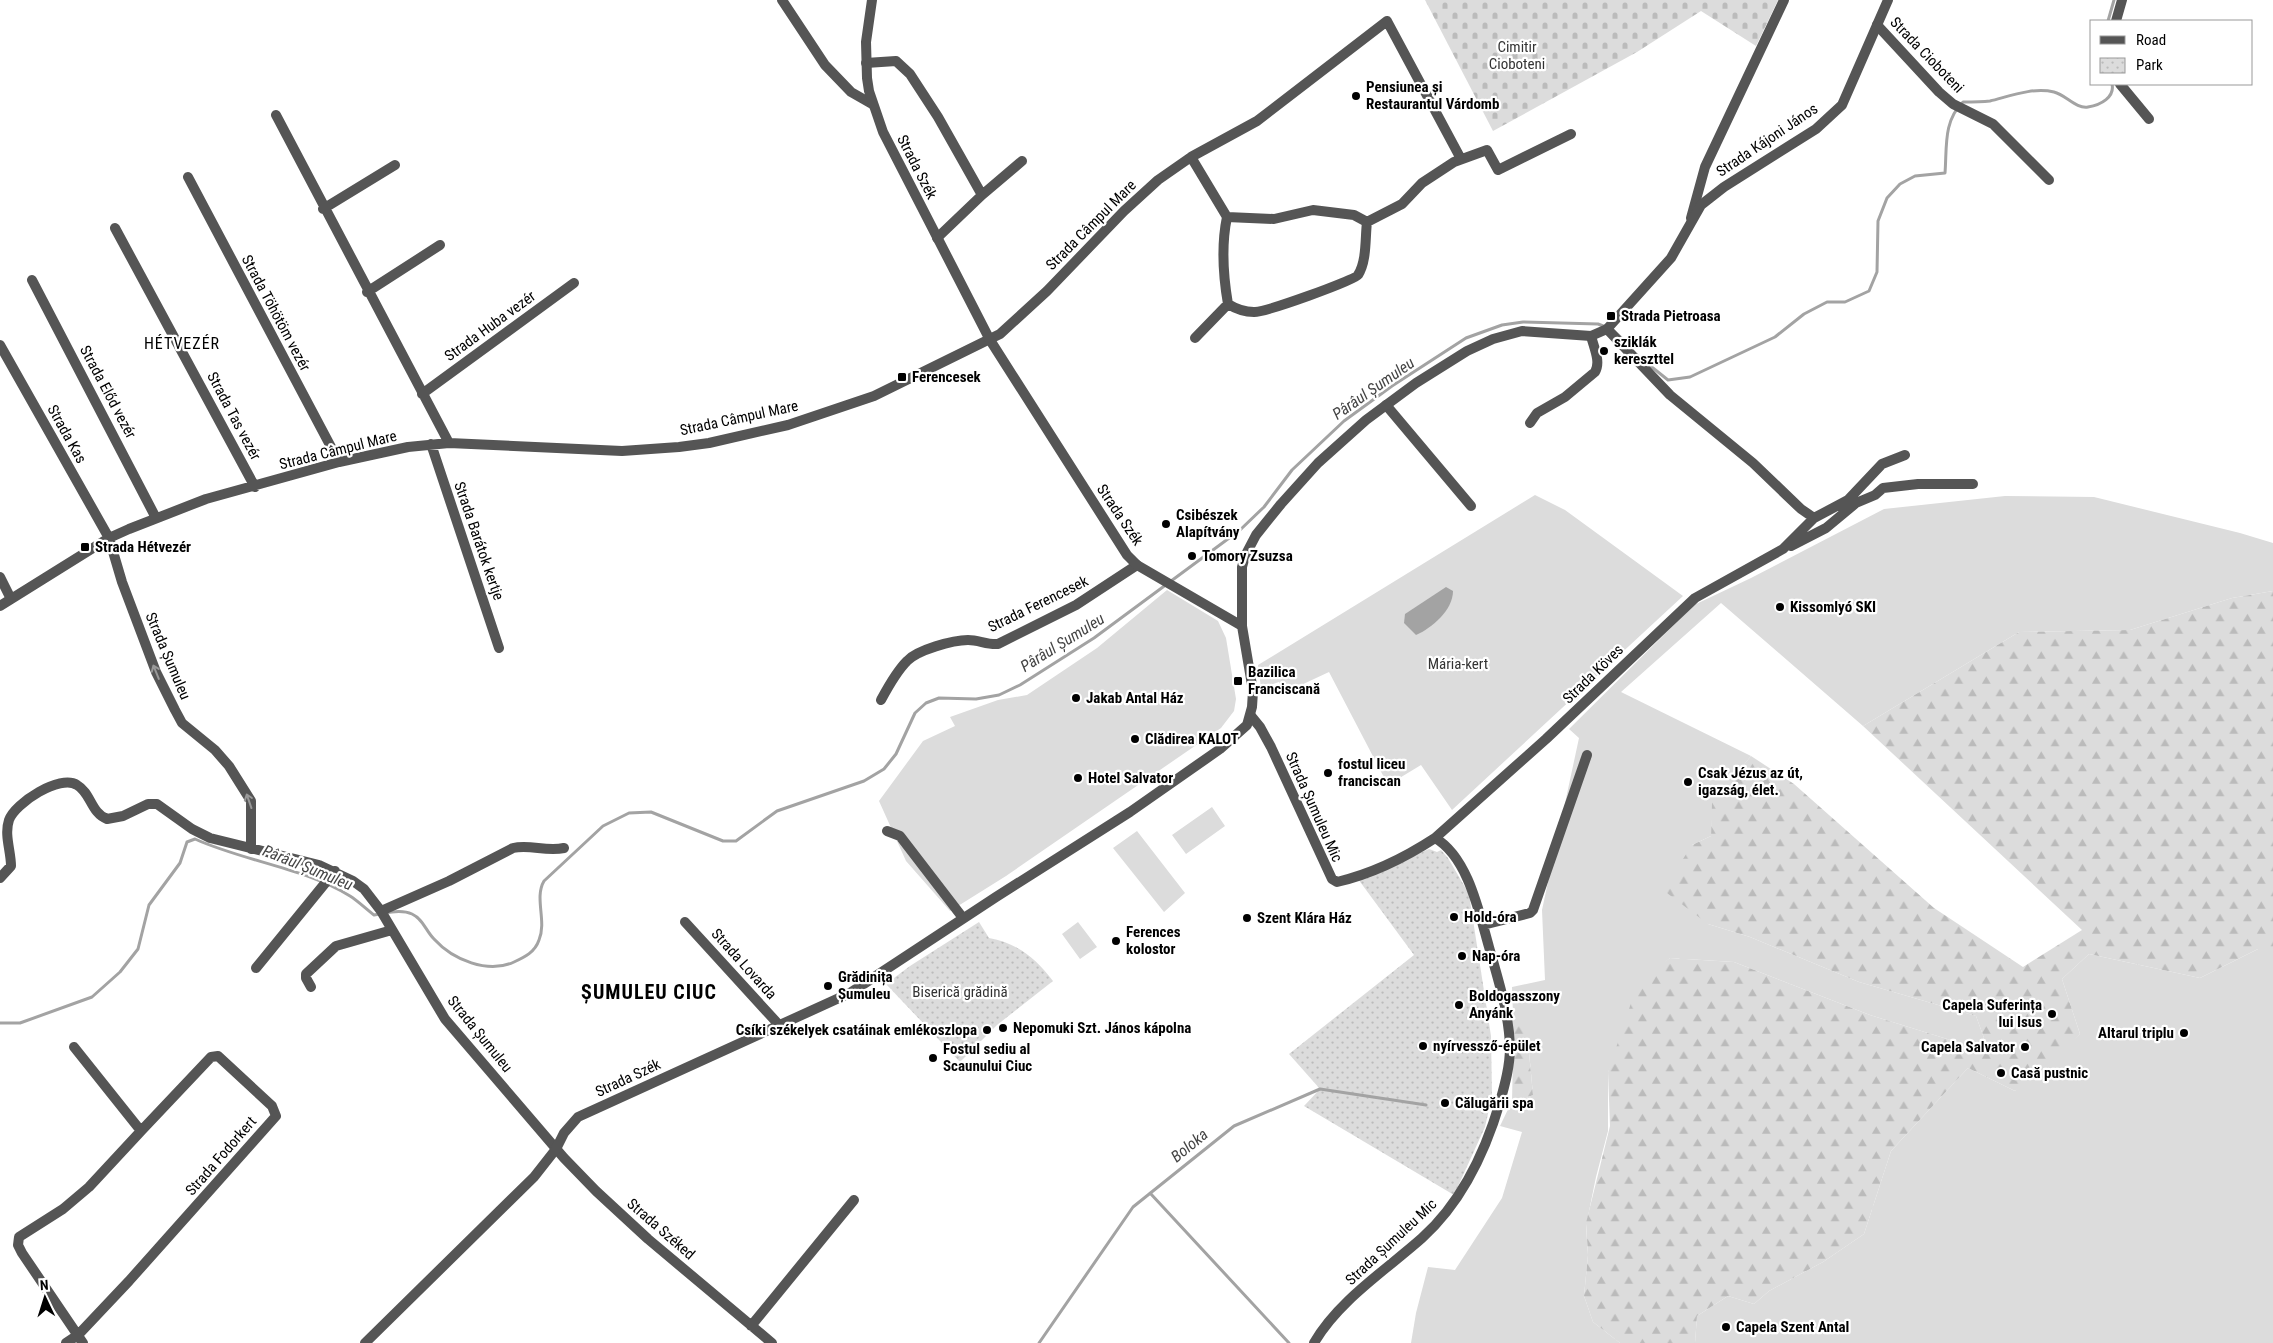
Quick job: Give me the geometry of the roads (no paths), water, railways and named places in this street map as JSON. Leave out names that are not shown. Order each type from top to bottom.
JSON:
[{"type":"street","points":[[782,0],[825,66],[839,82],[872,104]]},
{"type":"street","name":"Strada Szék","points":[[872,0],[866,63],[868,91],[872,104],[883,132],[990,340],[1126,555],[1137,565],[1242,626]]},
{"type":"street","name":"Strada Kájoni János","points":[[1692,218],[1705,167],[1784,0]]},
{"type":"street","name":"Strada Kájoni János","points":[[1242,626],[1242,567],[1245,556],[1256,535],[1281,504],[1318,464],[1386,405],[1440,368],[1479,345],[1500,336],[1522,331],[1590,336],[1608,327],[1670,258],[1701,205],[1816,129],[1842,105],[1888,0]]},
{"type":"street","points":[[2116,20],[2122,0]]},
{"type":"street","name":"Strada Câmpul Mare","points":[[0,606],[109,538],[156,518],[206,499],[255,487],[339,462],[431,444],[449,443],[622,451],[709,443],[788,425],[874,396],[990,340],[1011,326],[1124,211],[1158,180],[1191,157],[1256,122],[1387,21],[1461,159]]},
{"type":"street","name":"Strada Cioboteni","points":[[1877,25],[1932,85],[1953,104],[1993,124],[2049,180]]},
{"type":"street","points":[[866,63],[896,61],[910,74],[938,117],[982,195]]},
{"type":"street","points":[[2121,85],[2149,119]]},
{"type":"street","points":[[276,114],[367,292],[449,443]]},
{"type":"street","points":[[1367,222],[1402,204],[1422,184],[1461,159],[1487,150],[1498,170],[1571,134]]},
{"type":"street","points":[[1191,157],[1227,217],[1223,237],[1223,256],[1228,304]]},
{"type":"street","points":[[937,238],[1022,160]]},
{"type":"street","points":[[323,208],[395,165]]},
{"type":"street","name":"Strada Töhötöm vezér","points":[[188,177],[339,462]]},
{"type":"street","points":[[1227,217],[1274,219],[1313,210],[1354,215],[1367,222]]},
{"type":"street","points":[[1228,304],[1236,309],[1255,312],[1282,306],[1337,283],[1353,280],[1357,277],[1362,264],[1367,222]]},
{"type":"street","name":"Strada Tas vezér","points":[[115,228],[255,487]]},
{"type":"street","points":[[367,292],[440,245]]},
{"type":"street","name":"Strada Előd vezér","points":[[32,280],[156,518]]},
{"type":"street","name":"Strada Huba vezér","points":[[422,394],[574,282]]},
{"type":"street","points":[[1195,338],[1228,304]]},
{"type":"street","points":[[1608,327],[1676,401],[1754,464],[1801,509],[1814,518]]},
{"type":"street","points":[[1530,423],[1537,413],[1565,398],[1595,372],[1598,367],[1597,356],[1590,336]]},
{"type":"street","name":"Strada Kas","points":[[0,345],[109,538]]},
{"type":"street","points":[[1386,405],[1471,506]]},
{"type":"street","name":"Strada Barátok kertje","points":[[431,444],[499,648]]},
{"type":"street","name":"Strada Köves","points":[[1783,550],[1814,518],[1848,500],[1882,464],[1905,456]]},
{"type":"street","points":[[1865,484],[1875,495]]},
{"type":"street","name":"Strada Köves","points":[[1435,838],[1546,739],[1695,598],[1826,528],[1856,503],[1875,495],[1883,488],[1897,485],[1973,484]]},
{"type":"street","name":"Strada Șumuleu","points":[[109,538],[122,582],[156,672],[171,704],[182,723],[215,750],[229,766],[251,801],[251,849]]},
{"type":"street","name":"Strada Ferencesek","points":[[881,700],[907,661],[915,655],[962,640],[974,640],[991,645],[998,644],[1076,605],[1137,565]]},
{"type":"street","points":[[0,578],[11,599]]},
{"type":"street","points":[[1242,626],[1253,691],[1251,716]]},
{"type":"street","name":"Strada Szék","points":[[365,1343],[534,1177],[556,1149],[564,1133],[578,1117],[850,993],[1177,780],[1220,749],[1247,725],[1251,716]]},
{"type":"street","name":"Strada Șumuleu Mic","points":[[1251,716],[1260,727],[1271,747],[1332,879],[1337,882],[1360,876],[1435,838],[1448,847],[1473,891],[1499,984],[1510,1045],[1508,1074],[1485,1146],[1471,1176],[1440,1219],[1346,1304],[1326,1326],[1314,1343]]},
{"type":"street","points":[[1483,925],[1530,913],[1533,910],[1587,754]]},
{"type":"street","name":"Strada Șumuleu","points":[[0,878],[11,866],[7,829],[10,818],[16,809],[30,798],[58,783],[70,782],[78,785],[84,791],[96,811],[107,819],[122,816],[148,804],[157,804],[192,829],[210,838],[319,865],[335,871],[364,889],[381,911],[445,1019],[556,1149]]},
{"type":"street","points":[[887,831],[900,836],[963,918]]},
{"type":"street","points":[[381,911],[449,882],[513,848],[522,846],[550,850],[564,848]]},
{"type":"street","points":[[256,968],[335,871]]},
{"type":"street","name":"Strada Lovarda","points":[[685,922],[780,1026]]},
{"type":"street","points":[[311,987],[306,974],[336,946],[392,930]]},
{"type":"street","points":[[74,1047],[141,1131]]},
{"type":"street","name":"Strada Fodorkert","points":[[66,1343],[81,1339],[129,1281],[276,1116],[272,1106],[218,1056],[211,1057],[89,1187],[63,1209],[19,1237],[18,1244],[22,1254],[81,1339]]},
{"type":"street","name":"Strada Széked","points":[[556,1149],[596,1191],[772,1343]]},
{"type":"street","points":[[751,1326],[854,1200]]},
{"type":"waterway","name":"Pârâul Șumuleu","points":[[2108,20],[2114,0]]},
{"type":"waterway","name":"Pârâul Șumuleu","points":[[1643,360],[1668,380],[1690,377],[1775,337],[1804,314],[1827,302],[1845,302],[1869,291],[1877,272],[1878,221],[1887,198],[1900,184],[1915,176],[1945,173],[1949,126],[1957,109],[1963,102],[1990,101],[2022,93],[2046,91],[2054,92],[2079,106],[2088,107],[2106,100],[2111,93],[2112,85]]},
{"type":"waterway","name":"Pârâul Șumuleu","points":[[0,1023],[20,1023],[92,997],[120,972],[138,949],[149,905],[180,863],[187,842],[195,839],[214,847],[314,878],[350,896],[374,915],[388,912],[412,914],[422,922],[431,936],[442,947],[471,963],[493,966],[514,962],[532,951],[539,940],[542,925],[540,895],[544,881],[603,826],[629,813],[651,812],[723,841],[736,841],[777,811],[864,781],[884,769],[896,754],[915,713],[926,703],[939,698],[976,699],[999,695],[1020,685],[1094,638],[1240,530],[1264,507],[1292,470],[1344,421],[1392,386],[1466,338],[1502,325],[1523,322],[1598,324],[1606,327]]},
{"type":"waterway","name":"Pârâul Șumuleu","points":[[1612,329],[1632,348]]},
{"type":"waterway","name":"Boloka","points":[[1039,1343],[1133,1207],[1234,1126],[1320,1089],[1426,1105]]},
{"type":"waterway","points":[[1150,1193],[1289,1343]]},
{"type":"place","name":"Pensiunea și Restaurantul Várdomb","points":[[1356,96]]},
{"type":"place","name":"Strada Pietroasa","points":[[1611,316]]},
{"type":"place","name":"sziklák kereszttel","points":[[1604,351]]},
{"type":"place","name":"Ferencesek","points":[[902,377]]},
{"type":"place","name":"Csibészek Alapítvány","points":[[1166,524]]},
{"type":"place","name":"Strada Hétvezér","points":[[85,547]]},
{"type":"place","name":"Tomory Zsuzsa","points":[[1192,556]]},
{"type":"place","name":"Kissomlyó SKI","points":[[1780,607]]},
{"type":"place","name":"Bazilica Franciscană","points":[[1238,681]]},
{"type":"place","name":"Jakab Antal Ház","points":[[1076,698]]},
{"type":"place","name":"Clădirea KALOT","points":[[1135,739]]},
{"type":"place","name":"fostul liceu franciscan","points":[[1328,773]]},
{"type":"place","name":"Hotel Salvator","points":[[1078,778]]},
{"type":"place","name":"Csak Jézus az út, igazság, élet.","points":[[1688,782]]},
{"type":"place","name":"Hold-óra","points":[[1454,917]]},
{"type":"place","name":"Szent Klára Ház","points":[[1247,918]]},
{"type":"place","name":"Ferences kolostor","points":[[1116,941]]},
{"type":"place","name":"Nap-óra","points":[[1462,956]]},
{"type":"place","name":"Grădinița Șumuleu","points":[[828,986]]},
{"type":"place","name":"Boldogasszony Anyánk","points":[[1459,1005]]},
{"type":"place","name":"Capela Suferința lui Isus","points":[[2052,1014]]},
{"type":"place","name":"Nepomuki Szt. János kápolna","points":[[1003,1028]]},
{"type":"place","name":"Csíki székelyek csatáinak emlékoszlopa","points":[[987,1030]]},
{"type":"place","name":"Altarul triplu","points":[[2184,1033]]},
{"type":"place","name":"nyírvessző-épület","points":[[1423,1046]]},
{"type":"place","name":"Capela Salvator","points":[[2025,1047]]},
{"type":"place","name":"Fostul sediu al Scaunului Ciuc","points":[[933,1058]]},
{"type":"place","name":"Casă pustnic","points":[[2001,1073]]},
{"type":"place","name":"Călugării spa","points":[[1445,1103]]},
{"type":"place","name":"Capela Szent Antal","points":[[1726,1327]]},
{"type":"district","name":"HÉTVEZÉR","points":[[182,343]]},
{"type":"district","name":"ȘUMULEU CIUC","points":[[649,992]]},
{"type":"park label","name":"Cimitir Cioboteni","points":[[1517,56]]},
{"type":"park label","name":"Mária-kert","points":[[1458,664]]},
{"type":"park label","name":"Biserică grădină","points":[[960,992]]}]
